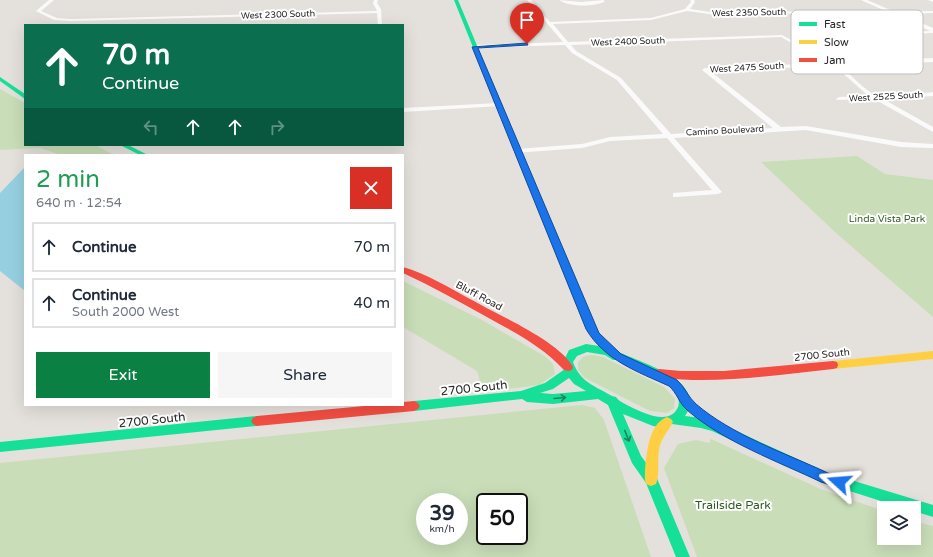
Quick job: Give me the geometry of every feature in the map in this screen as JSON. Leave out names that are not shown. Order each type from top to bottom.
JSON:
[{"type":"main road","points":[[456,0],[498,106],[591,329],[601,342],[618,357],[673,383],[688,392],[696,411],[729,433]]},
{"type":"main road","points":[[0,79],[24,96]]},
{"type":"main road","points":[[125,146],[143,154]]},
{"type":"main road","name":"Bluff Road","points":[[404,270],[457,296],[543,344],[558,355],[578,381],[601,394],[645,417],[660,422],[671,421]]},
{"type":"main road","points":[[521,395],[550,386],[569,369],[569,358],[588,340],[591,329]]},
{"type":"main road","name":"Bluff Road","points":[[543,344],[579,350],[600,349],[618,357]]},
{"type":"main road","name":"2700 South","points":[[643,369],[674,375],[713,377],[933,355]]},
{"type":"main road","name":"2700 South","points":[[688,392],[713,377]]},
{"type":"main road","points":[[651,480],[653,445],[658,431],[683,413],[688,392]]},
{"type":"main road","points":[[521,395],[553,398],[601,394]]},
{"type":"main road","name":"2700 South","points":[[0,446],[521,395]]},
{"type":"main road","points":[[612,400],[636,459],[651,480],[683,557]]},
{"type":"main road","points":[[671,421],[701,423],[729,433],[826,478],[933,511]]},
{"type":"street","name":"West 2300 South","points":[[52,0],[38,12],[56,19],[71,20],[380,12]]},
{"type":"street","points":[[376,0],[375,3],[380,12],[380,24]]},
{"type":"street","points":[[529,0],[550,23],[565,44],[574,52],[620,80],[718,192],[676,195]]},
{"type":"street","points":[[562,0],[564,3],[602,2],[602,0]]},
{"type":"street","points":[[687,10],[693,2],[692,0]]},
{"type":"street","points":[[863,0],[886,10]]},
{"type":"street","name":"West 2350 South","points":[[550,23],[647,19],[670,16],[687,10],[724,15],[791,12]]},
{"type":"street","points":[[923,12],[933,12]]},
{"type":"street","points":[[923,26],[933,31]]},
{"type":"street","points":[[923,32],[933,31]]},
{"type":"street","name":"West 2400 South","points":[[475,47],[782,36],[791,41]]},
{"type":"street","name":"West 2475 South","points":[[923,60],[933,60]]},
{"type":"street","name":"West 2475 South","points":[[778,128],[705,70],[791,66]]},
{"type":"street","points":[[848,74],[856,83],[876,98],[933,130]]},
{"type":"street","name":"West 2525 South","points":[[839,99],[933,94]]},
{"type":"street","points":[[404,110],[498,106]]},
{"type":"street","name":"Camino Boulevard","points":[[517,151],[582,146],[610,139],[778,128],[825,130],[894,144],[933,146]]},
{"type":"green space","points":[[0,89],[24,102],[24,146],[97,146],[112,154],[58,154],[40,148],[0,150]]},
{"type":"green space","name":"Linda Vista Park","points":[[857,156],[885,174],[933,180],[933,317],[836,233],[761,162]]},
{"type":"green space","points":[[404,281],[482,320],[546,357],[553,364],[555,374],[539,385],[483,392],[477,371],[404,328]]},
{"type":"green space","points":[[593,355],[603,357],[664,387],[675,399],[674,408],[667,413],[650,411],[585,378],[578,370],[578,362],[584,356]]},
{"type":"green space","points":[[582,405],[595,408],[604,420],[651,557],[0,557],[0,463]]},
{"type":"green space","name":"Trailside Park","points":[[711,439],[823,490],[877,509],[877,545],[921,545],[921,523],[933,526],[933,557],[697,557],[664,468],[678,444],[696,440],[709,443]]},
{"type":"water","points":[[24,168],[24,290],[0,271],[0,193]]},
{"type":"traffic: fast","points":[[456,0],[591,329],[601,342],[617,357]]},
{"type":"traffic: fast","points":[[0,79],[24,96]]},
{"type":"traffic: fast","points":[[125,146],[143,154]]},
{"type":"traffic: fast","points":[[586,348],[607,352],[635,362],[662,376],[679,389],[684,396],[684,409],[680,414],[668,421],[653,421],[624,409],[578,381],[572,374],[568,362],[573,353],[586,348]]},
{"type":"traffic: fast","points":[[414,406],[521,395],[549,386],[569,372]]},
{"type":"traffic: fast","points":[[527,397],[553,399],[601,394]]},
{"type":"traffic: fast","points":[[612,400],[636,459],[651,480],[683,557]]},
{"type":"traffic: fast","points":[[674,420],[701,423],[715,427],[826,478],[933,511]]},
{"type":"traffic: fast","points":[[0,447],[257,421]]},
{"type":"traffic: slow","points":[[833,365],[933,355]]},
{"type":"traffic: slow","points":[[651,480],[653,449],[658,435],[667,422]]},
{"type":"traffic: jam","points":[[404,270],[441,288],[530,336],[554,353],[568,367]]},
{"type":"traffic: jam","points":[[659,373],[724,376],[833,365]]},
{"type":"traffic: jam","points":[[257,421],[414,406]]},
{"type":"route","points":[[527,44],[475,47],[595,336],[608,350],[618,357],[673,383],[683,394],[685,401],[691,407],[718,427],[826,478],[839,482]]}]
